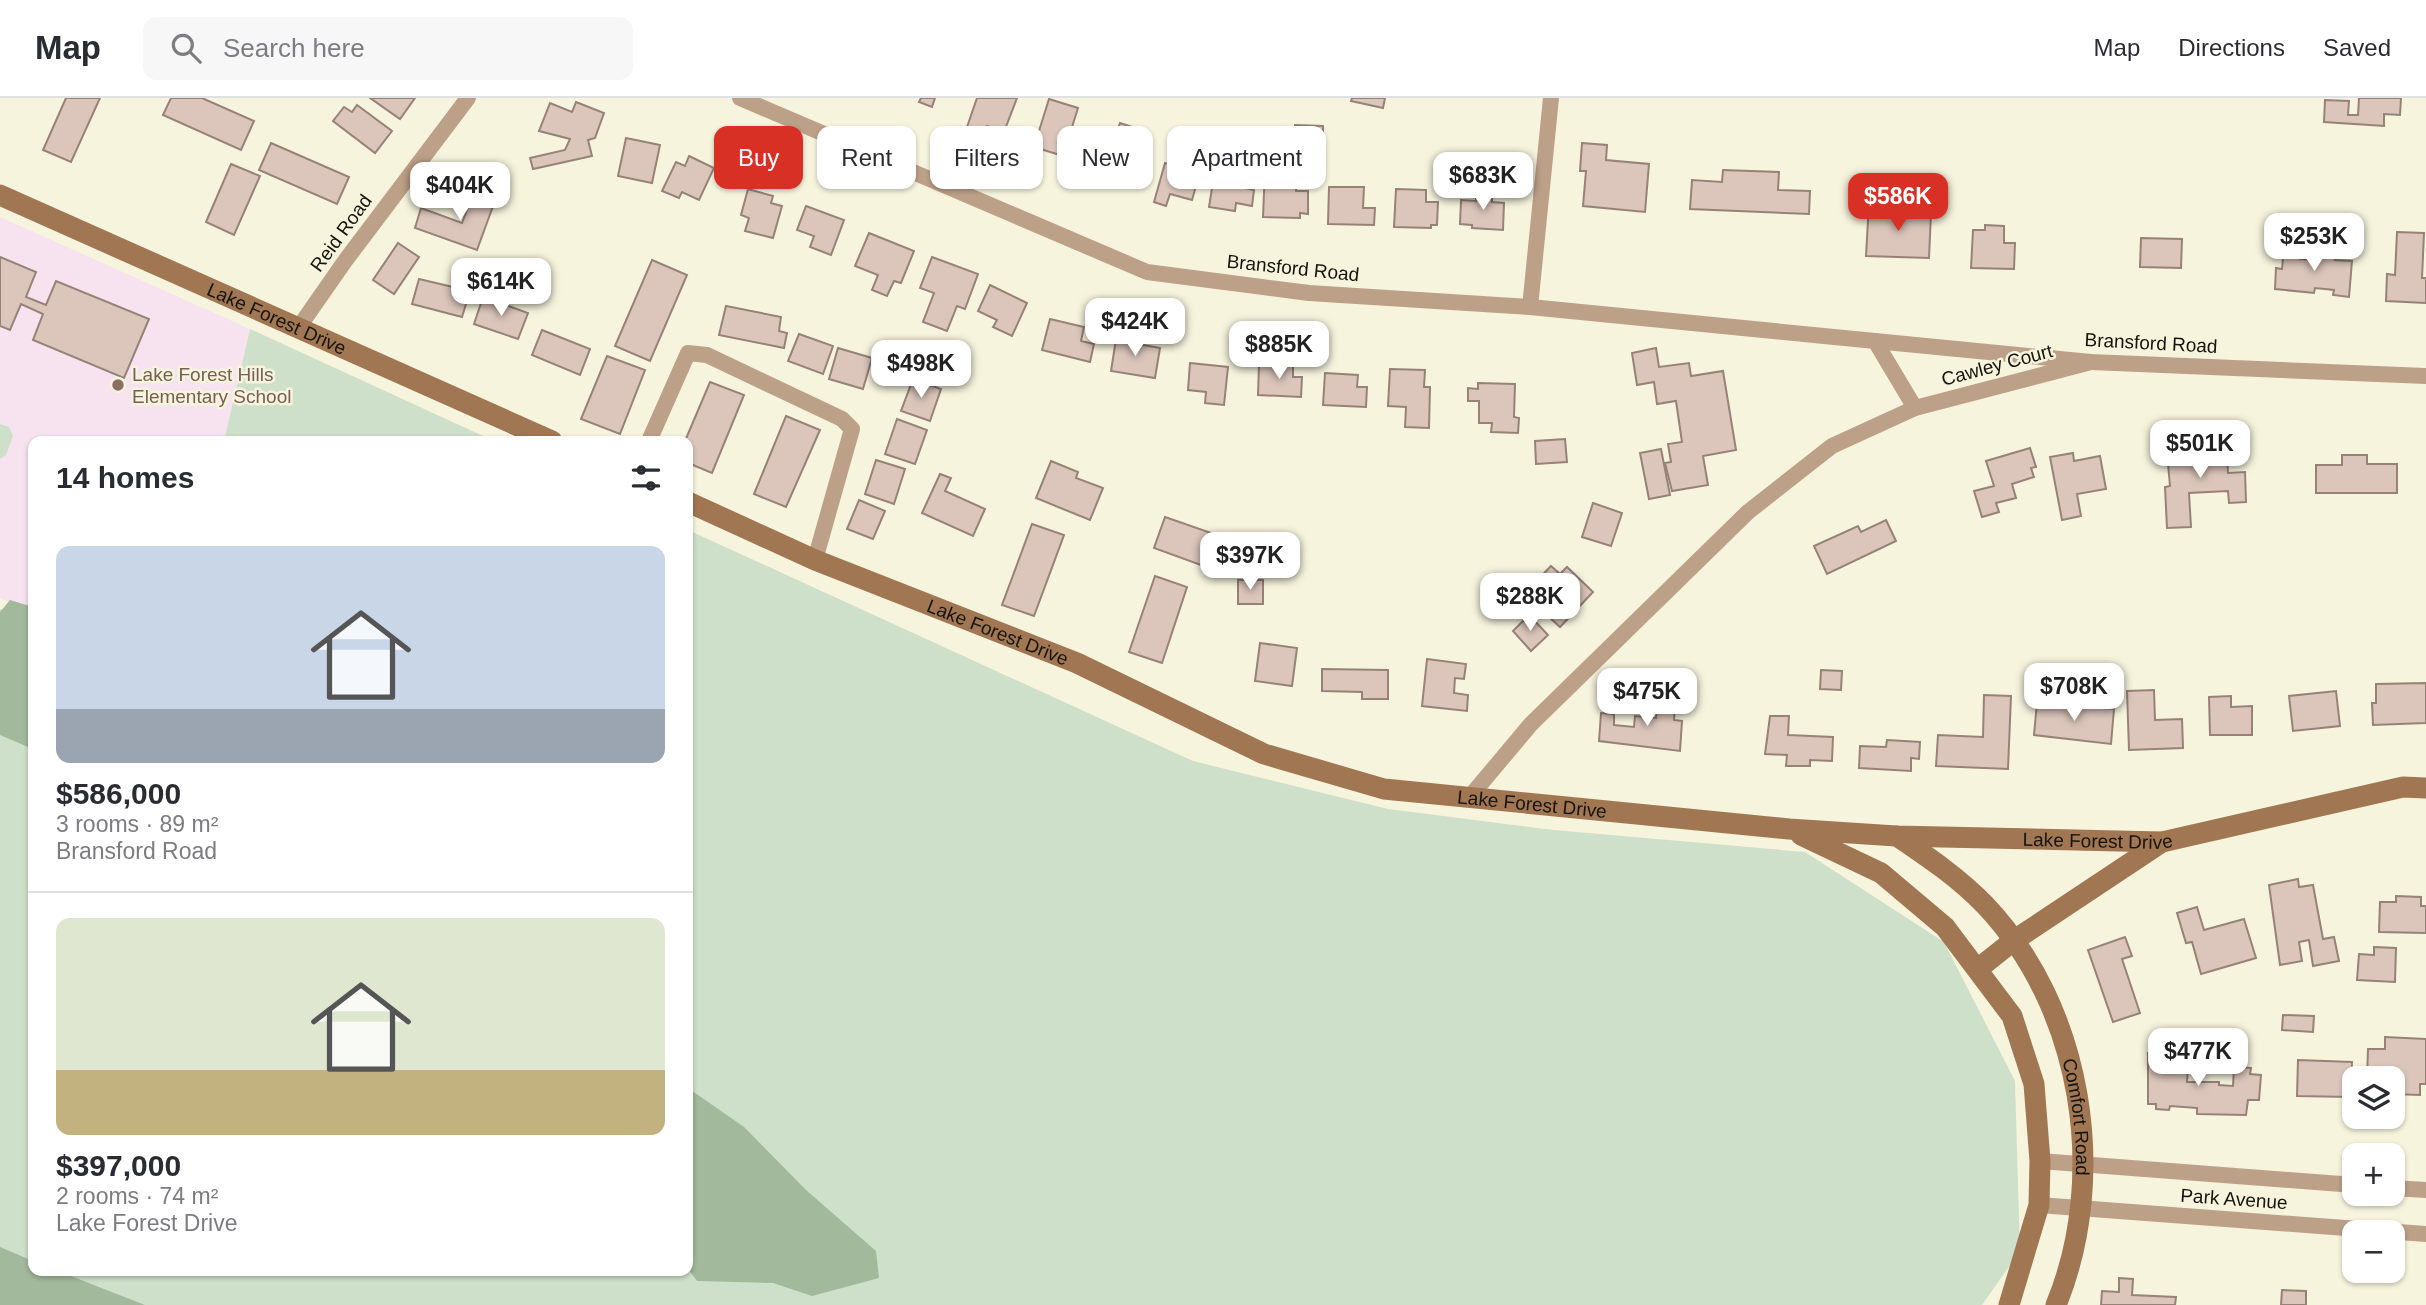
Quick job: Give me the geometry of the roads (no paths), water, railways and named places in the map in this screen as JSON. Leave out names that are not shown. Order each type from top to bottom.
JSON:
[{"type":"street","name":"Reid Road","points":[[299,327],[345,261],[468,98]]},
{"type":"street","name":"Bransford Road","points":[[740,98],[1147,272],[1310,293],[1530,307],[2091,362],[2426,376]]},
{"type":"street","points":[[1530,307],[1551,98]]},
{"type":"street","name":"Lake Forest Drive","points":[[0,195],[541,436]]},
{"type":"street","points":[[1468,799],[1531,723],[1748,512],[1832,446],[1915,408],[1875,341]]},
{"type":"street","points":[[651,436],[688,353],[707,355],[842,419],[852,429],[815,560]]},
{"type":"street","name":"Cawley Court","points":[[1915,408],[2091,362]]},
{"type":"street","name":"Lake Forest Drive","points":[[693,504],[815,560],[1077,663],[1264,754],[1384,789],[1789,829],[1896,836],[2162,842],[2403,787],[2426,789]]},
{"type":"street","name":"Comfort Road","points":[[1789,829],[1881,873],[1945,927],[1979,968],[2012,1016],[2034,1084],[2040,1161],[2039,1205],[2009,1305]]},
{"type":"street","name":"Comfort Road","points":[[1896,836],[1953,874],[1986,906],[2013,941],[2048,997],[2061,1030],[2075,1090],[2084,1164],[2081,1208],[2071,1269],[2056,1305]]},
{"type":"street","points":[[1979,968],[2013,941],[2162,842]]},
{"type":"street","name":"Park Avenue","points":[[2040,1161],[2342,1184]]},
{"type":"street","points":[[2405,1189],[2426,1190]]},
{"type":"street","name":"Park Avenue","points":[[2039,1205],[2426,1234]]},
{"type":"place","name":"Lake Forest Hills Elementary School","points":[[118,385]]}]
